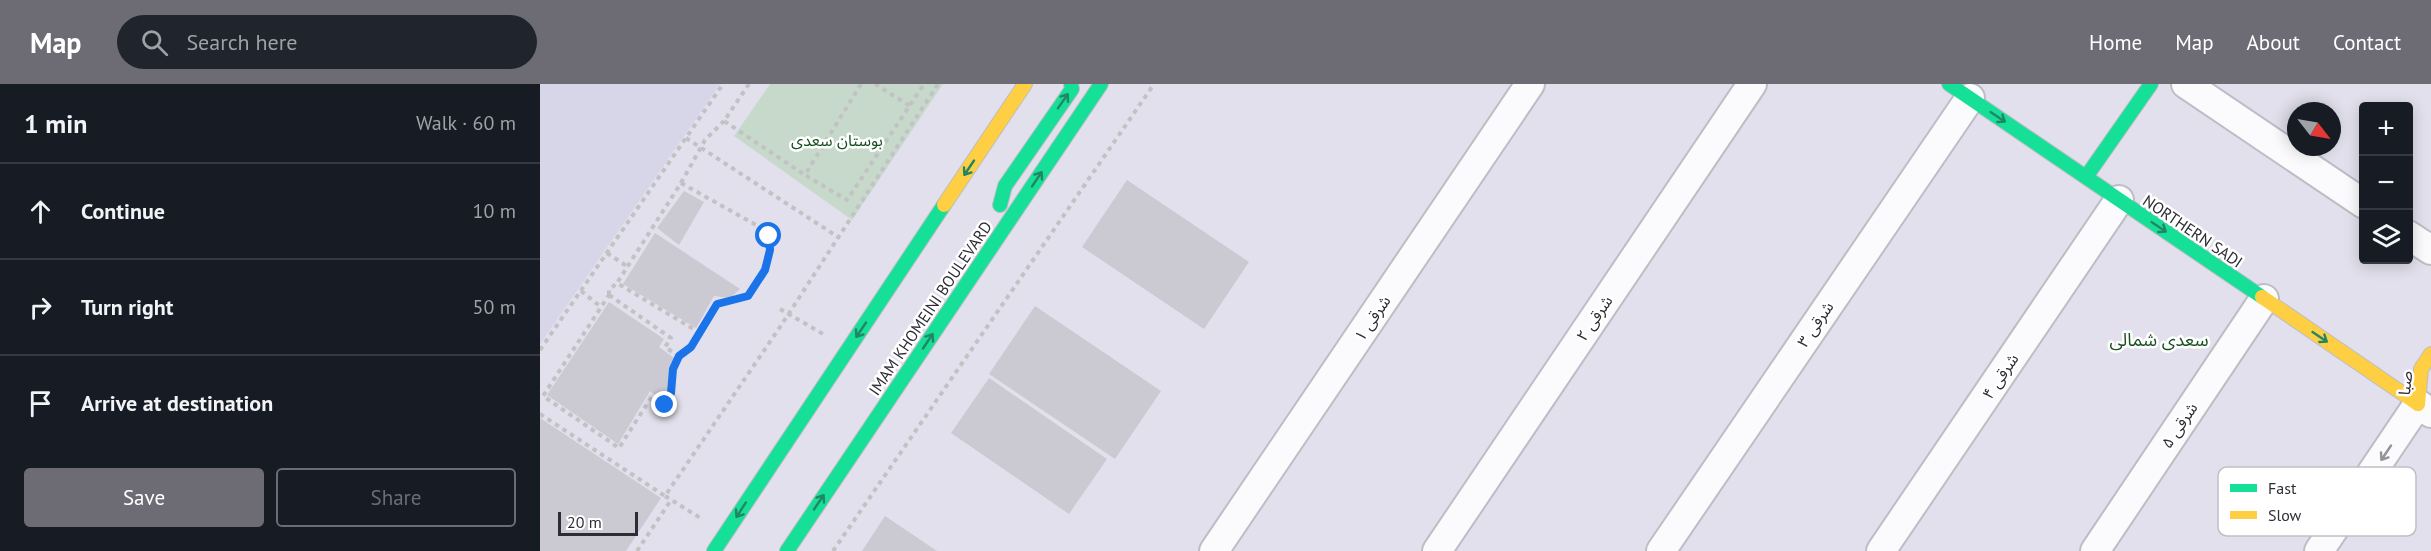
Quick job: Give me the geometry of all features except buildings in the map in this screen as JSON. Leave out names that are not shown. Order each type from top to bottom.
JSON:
[{"type":"main road","points":[[714,551],[1025,84]]},
{"type":"main road","points":[[1010,106],[1022,101],[1034,84]]},
{"type":"main road","points":[[992,245],[1005,186],[1072,89],[1071,84]]},
{"type":"main road","name":"IMAM KHOMEINI BOULEVARD","points":[[787,551],[1101,84]]},
{"type":"main road","points":[[2085,177],[2151,84]]},
{"type":"main road","name":"NORTHERN SADI","points":[[1959,91],[2264,299],[2427,405]]},
{"type":"main road","name":"صبا","points":[[2427,405],[2421,369],[2431,354]]},
{"type":"street","name":"۱ شرقی","points":[[1214,551],[1530,84]]},
{"type":"street","name":"۲ شرقی","points":[[1437,551],[1752,84]]},
{"type":"street","points":[[2186,84],[2359,201]]},
{"type":"street","name":"۳ شرقی","points":[[1661,551],[1959,91]]},
{"type":"street","name":"۴ شرقی","points":[[1881,551],[2120,200]]},
{"type":"street","points":[[2413,238],[2431,250]]},
{"type":"street","name":"۵ شرقی","points":[[2095,551],[2264,299]]},
{"type":"street","points":[[2381,467],[2427,405]]},
{"type":"street","points":[[2319,551],[2330,536]]},
{"type":"path","points":[[540,350],[723,84]]},
{"type":"path","points":[[681,183],[765,230],[769,236],[770,250],[765,270],[748,296],[717,304],[691,347],[679,356],[673,369],[671,393],[665,405],[652,396],[619,448],[543,396],[602,307],[609,295],[609,290],[628,267],[701,147],[724,121],[749,84]]},
{"type":"path","points":[[805,175],[861,84]]},
{"type":"path","points":[[875,84],[910,106]]},
{"type":"path","points":[[724,121],[847,200],[924,84]]},
{"type":"path","points":[[540,414],[665,496],[938,84]]},
{"type":"path","points":[[833,551],[1154,84]]},
{"type":"path","points":[[686,138],[838,237]]},
{"type":"path","points":[[607,253],[628,267]]},
{"type":"path","points":[[617,283],[700,333]]},
{"type":"path","points":[[580,291],[602,307]]},
{"type":"path","points":[[609,295],[671,338],[665,347],[679,356]]},
{"type":"path","points":[[637,551],[671,500]]},
{"type":"shaded area","points":[[540,84],[720,84],[540,344]]},
{"type":"green space","name":"بوستان سعدی","points":[[770,84],[943,84],[852,220],[734,136]]},
{"type":"traffic: fast","points":[[1000,205],[1005,186],[1072,89],[1071,84]]},
{"type":"traffic: fast","points":[[787,551],[1101,84]]},
{"type":"traffic: fast","points":[[1949,84],[2262,297]]},
{"type":"traffic: fast","points":[[2086,177],[2151,84]]},
{"type":"traffic: fast","points":[[714,551],[944,205]]},
{"type":"traffic: slow","points":[[944,205],[1025,84]]},
{"type":"traffic: slow","points":[[2262,297],[2418,404]]},
{"type":"traffic: slow","points":[[2418,404],[2421,369],[2431,354]]},
{"type":"district","name":"سعدی شمالی","points":[[2159,340]]},
{"type":"route","points":[[665,405],[671,393],[673,369],[679,356],[691,347],[717,304],[748,296],[765,270],[770,250],[769,236]]}]
